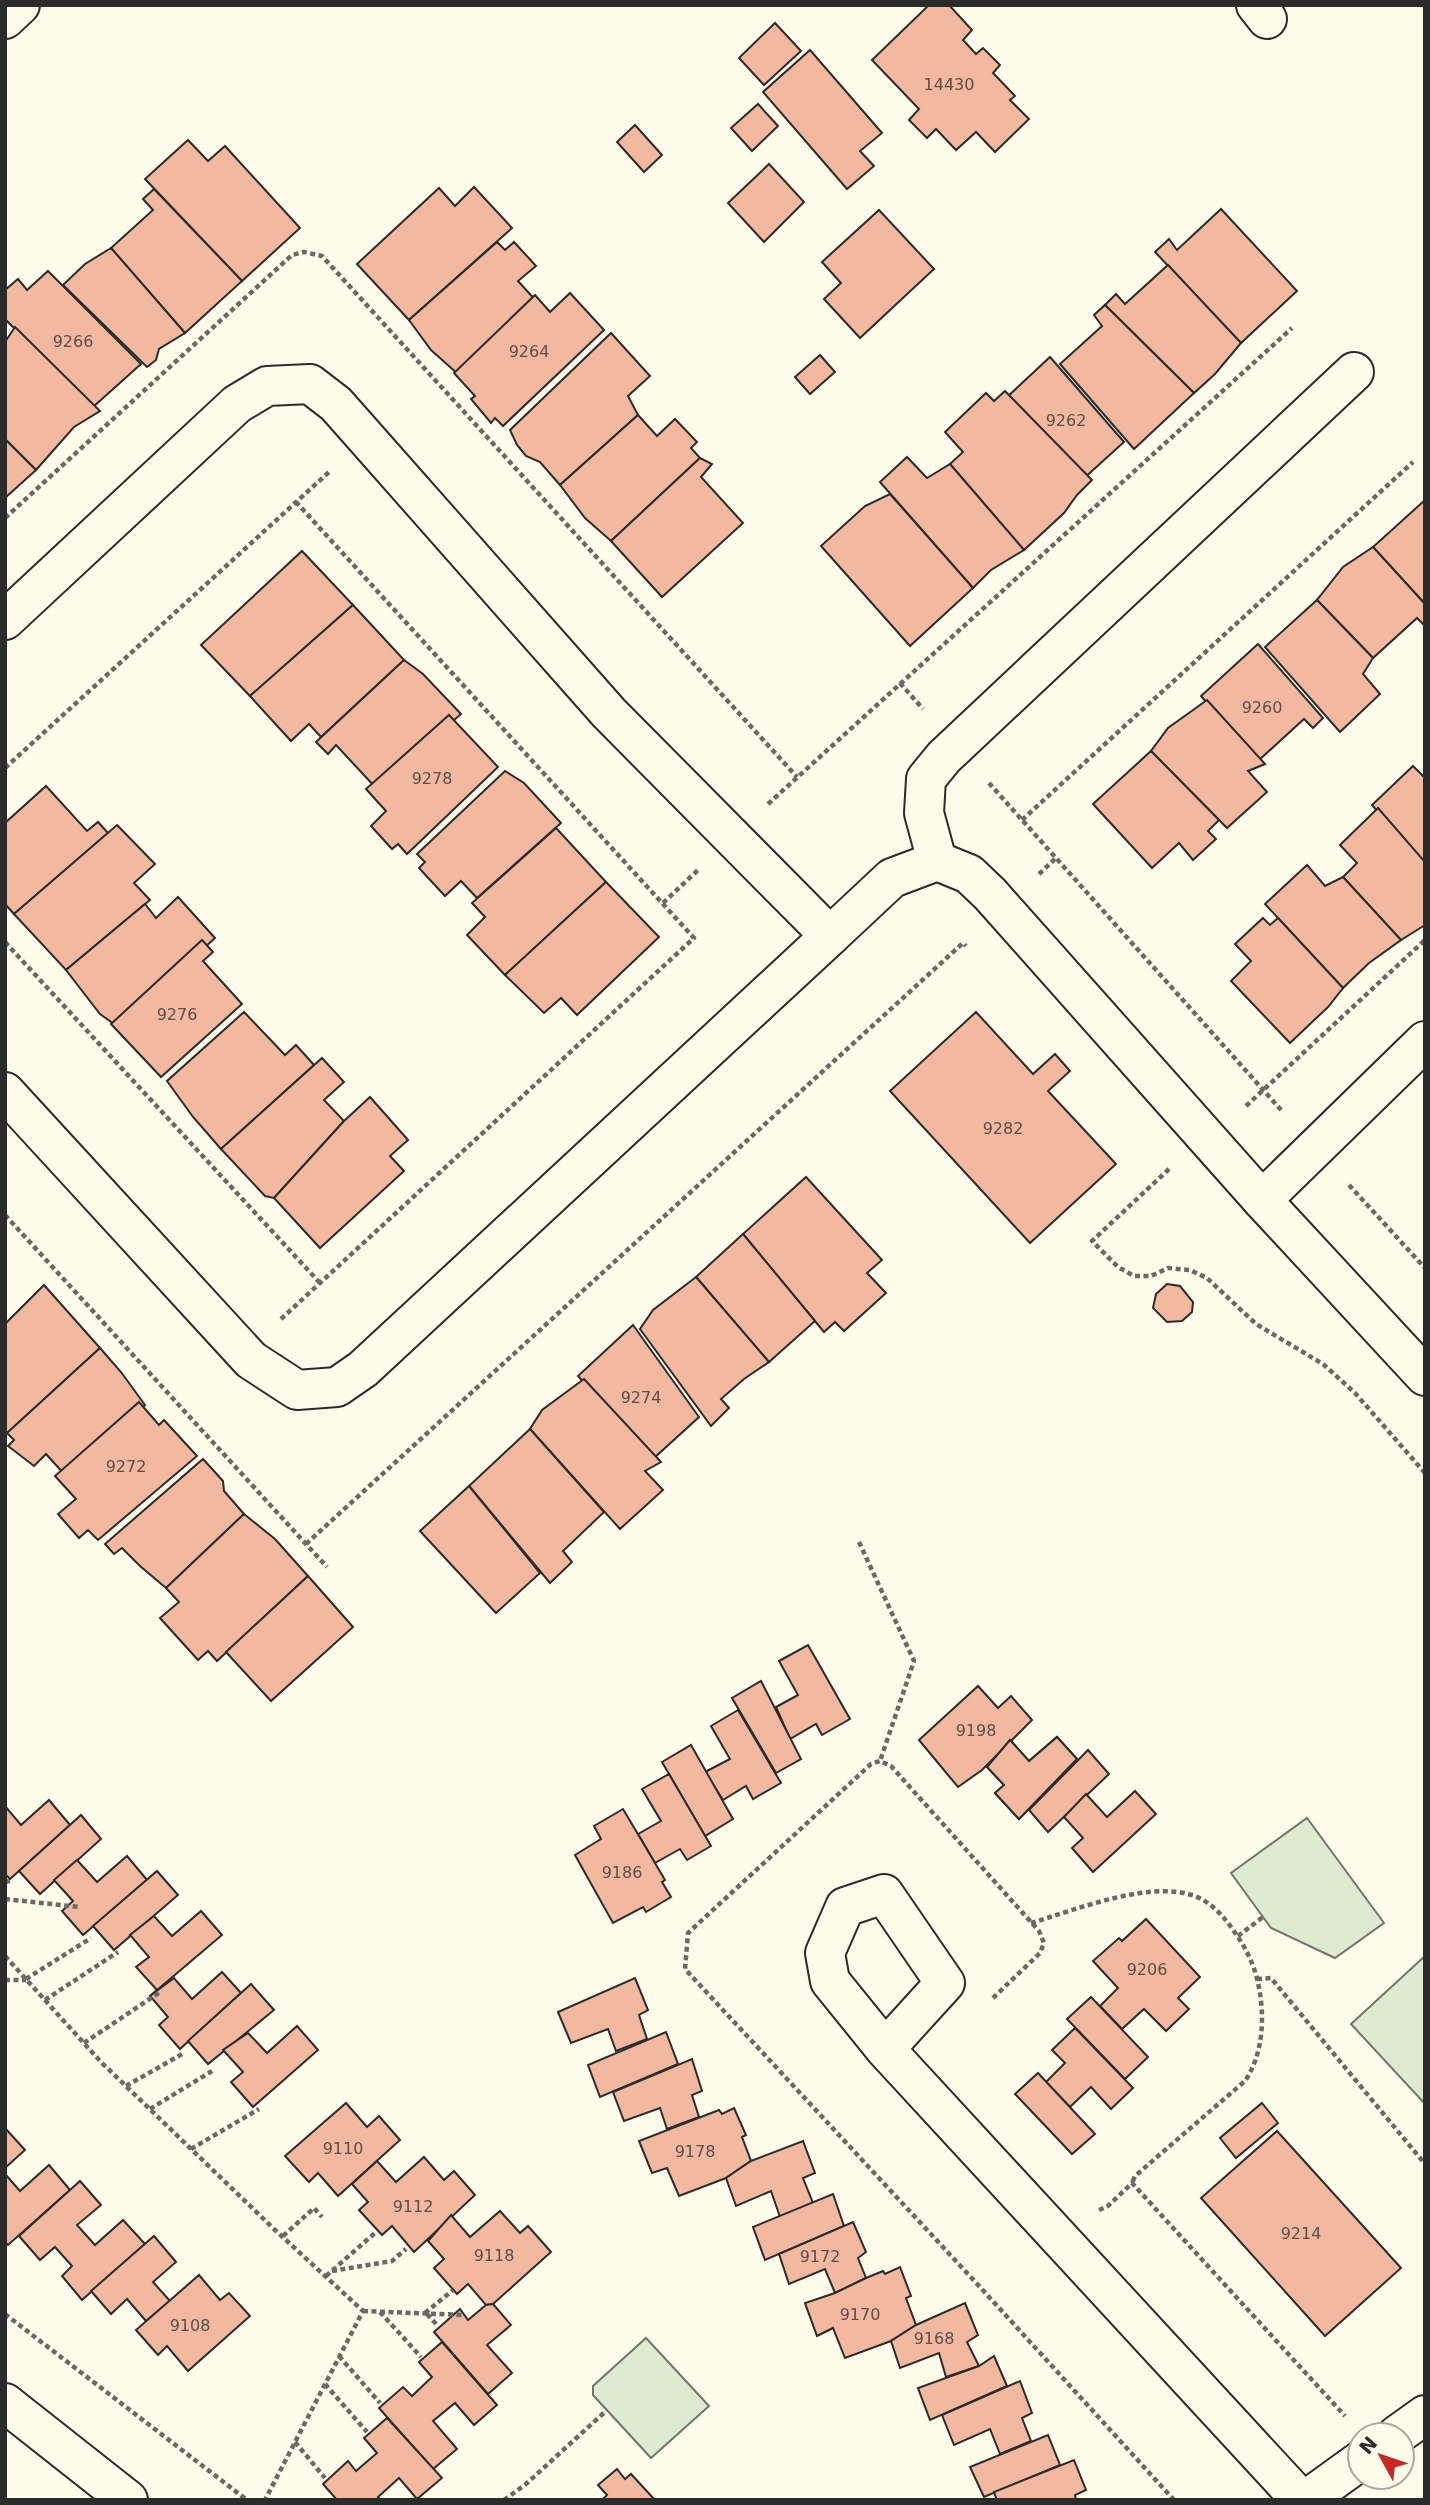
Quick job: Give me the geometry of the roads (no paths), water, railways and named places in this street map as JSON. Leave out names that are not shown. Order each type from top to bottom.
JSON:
[{"type":"street","points":[[5,19],[20,5]]},
{"type":"street","points":[[937,861],[924,813],[926,779],[956,746],[1353,372]]},
{"type":"street","points":[[5,620],[237,404],[267,386],[310,384],[336,404],[609,713],[830,936]]},
{"type":"street","points":[[5,1092],[251,1360],[297,1390],[337,1387],[363,1369],[892,878],[937,861],[969,874],[990,894],[1262,1200],[1425,1376]]},
{"type":"street","points":[[1262,1200],[1425,1041]]},
{"type":"street","points":[[886,2049],[1303,2500],[1346,2471]]},
{"type":"street","points":[[5,2403],[128,2500]]}]
